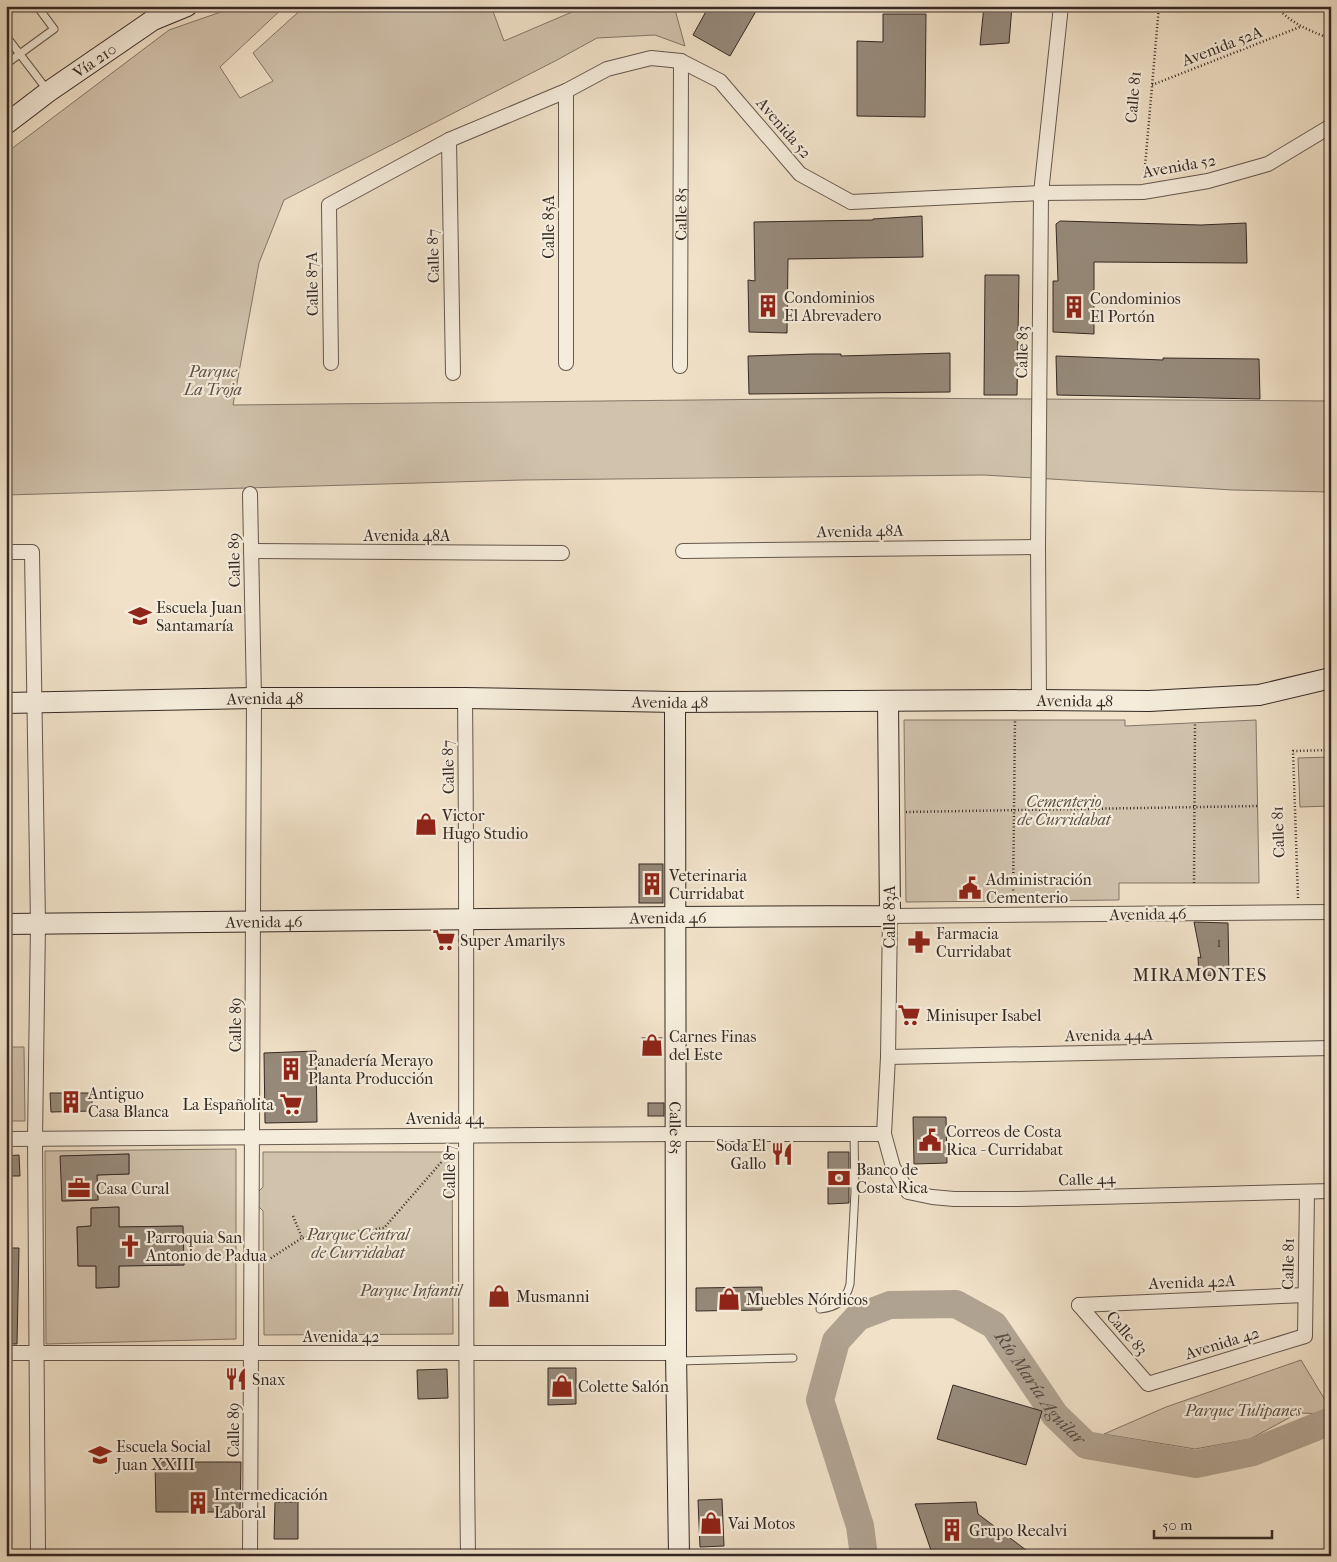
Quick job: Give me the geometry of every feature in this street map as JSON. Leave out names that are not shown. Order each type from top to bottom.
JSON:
[{"type":"street","name":"Vía 210","points":[[6,124],[48,92],[154,20],[187,6]]},
{"type":"street","name":"Calle 83","points":[[1039,700],[1038,547],[1042,193],[1060,6]]},
{"type":"street","name":"Avenida 52","points":[[329,205],[449,140],[566,91],[607,69],[652,58],[681,61],[720,82],[800,174],[851,202],[1042,193],[1143,192],[1208,181],[1268,164],[1331,126]]},
{"type":"street","name":"Calle 85","points":[[680,366],[681,61]]},
{"type":"street","name":"Calle 85A","points":[[566,91],[566,363]]},
{"type":"street","name":"Calle 87","points":[[449,140],[453,373]]},
{"type":"street","name":"Calle 87A","points":[[329,205],[330,363]]},
{"type":"street","name":"Calle 89","points":[[250,494],[254,698],[250,1556]]},
{"type":"street","name":"Avenida 48A","points":[[683,551],[1038,547]]},
{"type":"street","name":"Avenida 48A","points":[[251,551],[562,553]]},
{"type":"street","points":[[6,552],[32,552],[38,924],[36,1139],[38,1556]]},
{"type":"street","name":"Avenida 48","points":[[6,703],[254,698],[465,698],[675,702],[1149,701],[1259,695],[1331,678]]},
{"type":"street","name":"Calle 87","points":[[465,698],[467,919],[465,1354],[468,1556]]},
{"type":"street","name":"Calle 83A","points":[[884,1134],[888,1056],[890,916],[888,701]]},
{"type":"street","name":"Calle 85","points":[[675,702],[676,1357],[679,1556]]},
{"type":"street","name":"Avenida 46","points":[[6,924],[1331,912]]},
{"type":"street","name":"Avenida 44A","points":[[888,1056],[1331,1048]]},
{"type":"street","name":"Avenida 44","points":[[6,1139],[884,1134]]},
{"type":"street","name":"Calle 44","points":[[884,1134],[893,1167],[908,1192],[932,1197],[1019,1199],[1331,1191]]},
{"type":"street","name":"Calle 81","points":[[1305,1336],[1307,1192]]},
{"type":"street","name":"Avenida 42A","points":[[1079,1304],[1305,1295]]},
{"type":"street","name":"Calle 83","points":[[1079,1304],[1148,1384]]},
{"type":"street","name":"Avenida 42","points":[[1148,1384],[1305,1336]]},
{"type":"street","name":"Avenida 42","points":[[6,1353],[465,1354],[676,1357]]},
{"type":"lane","points":[[6,64],[54,29],[37,6]]},
{"type":"lane","points":[[6,36],[48,92]]},
{"type":"lane","points":[[820,1309],[839,1304],[847,1295],[850,1284],[855,1192],[854,1134]]},
{"type":"lane","name":"Avenida 42","points":[[676,1357],[793,1358]]},
{"type":"path","name":"Calle 81","points":[[1143,192],[1159,6]]},
{"type":"path","points":[[1275,6],[1288,20],[1300,27],[1331,38]]},
{"type":"path","name":"Avenida 52A","points":[[1152,85],[1300,27]]},
{"type":"path","points":[[1013,901],[1015,720]]},
{"type":"path","points":[[1194,883],[1195,723]]},
{"type":"path","name":"Calle 81","points":[[1298,912],[1293,751],[1331,750]]},
{"type":"path","points":[[905,812],[1258,806]]},
{"type":"path","points":[[251,1272],[302,1238],[384,1228],[456,1146]]},
{"type":"path","points":[[293,1216],[302,1238]]},
{"type":"green space","name":"Parque La Troja","points":[[238,6],[285,6],[220,67],[240,98],[273,81],[253,53],[305,6],[491,6],[504,41],[586,6],[674,6],[685,46],[655,35],[597,38],[284,200],[259,263],[233,405],[882,398],[1331,401],[1331,492],[1233,490],[984,475],[522,480],[6,495],[6,153],[169,30]]},
{"type":"green space","name":"Cementerio de Curridabat","points":[[904,720],[1125,720],[1125,726],[1256,720],[1259,883],[1119,883],[1119,900],[906,902]]},
{"type":"green space","points":[[1331,757],[1331,806],[1300,807],[1298,758]]},
{"type":"green space","points":[[6,1047],[24,1047],[25,1121],[6,1121]]},
{"type":"green space","points":[[236,1149],[236,1339],[46,1344],[45,1151]],"holes":[[[129,1154],[129,1174],[97,1175],[98,1200],[62,1201],[61,1156]],[[119,1207],[119,1227],[182,1226],[184,1265],[119,1266],[119,1287],[97,1288],[96,1266],[78,1266],[77,1227],[91,1226],[91,1208]]]},
{"type":"green space","name":"Parque Central de Curridabat","points":[[263,1152],[452,1152],[453,1334],[264,1335],[263,1211],[251,1199],[263,1187]]},
{"type":"green space","name":"Parque Tulipanes","points":[[1301,1360],[1331,1410],[1331,1414],[1298,1413],[1250,1439],[1195,1449],[1104,1434],[1166,1407]]},
{"type":"building","points":[[709,6],[759,6],[730,56],[693,35]]},
{"type":"building","points":[[984,6],[1012,6],[1009,43],[980,45]]},
{"type":"building","points":[[883,14],[926,14],[925,117],[857,116],[857,41],[883,42]]},
{"type":"building","points":[[922,216],[923,257],[788,259],[787,333],[749,332],[748,280],[755,281],[754,222],[873,220]]},
{"type":"building","points":[[1060,221],[1201,225],[1246,223],[1247,263],[1094,262],[1094,334],[1053,332],[1053,281],[1058,281],[1056,224]]},
{"type":"building","points":[[985,275],[1019,275],[1017,395],[984,395]]},
{"type":"building","points":[[950,353],[950,392],[749,394],[748,356]]},
{"type":"building","points":[[1056,356],[1163,360],[1163,358],[1259,359],[1260,399],[1057,395]]},
{"type":"building","name":"Veterinaria Curridabat","points":[[639,864],[663,864],[663,903],[639,903]]},
{"type":"building","points":[[1194,922],[1228,923],[1229,976],[1199,975],[1198,957],[1201,958]]},
{"type":"building","name":"Carnes Finas del Este","points":[[642,1038],[662,1038],[662,1052],[642,1052]]},
{"type":"building","points":[[316,1051],[317,1122],[265,1123],[264,1053]]},
{"type":"building","name":"Antiguo Casa Blanca","points":[[50,1093],[92,1093],[92,1111],[51,1112]]},
{"type":"building","points":[[648,1103],[664,1103],[664,1116],[648,1116]]},
{"type":"building","name":"Correos de Costa Rica - Curridabat","points":[[913,1117],[946,1117],[947,1163],[914,1164]]},
{"type":"building","name":"Banco de Costa Rica","points":[[828,1152],[849,1152],[849,1203],[828,1204]]},
{"type":"building","name":"Casa Cural","points":[[129,1154],[129,1174],[97,1175],[98,1200],[62,1201],[60,1156]]},
{"type":"building","points":[[19,1155],[20,1176],[6,1176],[6,1156]]},
{"type":"building","name":"Parroquia San Antonio de Padua","points":[[119,1207],[119,1227],[183,1226],[184,1265],[119,1266],[119,1287],[96,1288],[96,1266],[78,1266],[77,1227],[91,1226],[91,1208]]},
{"type":"building","points":[[6,1248],[19,1248],[17,1344],[6,1344]]},
{"type":"building","name":"Muebles Nórdicos","points":[[762,1287],[762,1310],[696,1311],[696,1288]]},
{"type":"building","name":"Colette Salón","points":[[548,1368],[576,1368],[576,1404],[548,1405]]},
{"type":"building","points":[[447,1369],[448,1398],[418,1399],[417,1370]]},
{"type":"building","points":[[953,1385],[1042,1411],[1026,1465],[937,1439]]},
{"type":"building","points":[[155,1462],[241,1462],[240,1512],[156,1512]]},
{"type":"building","name":"Vai Motos","points":[[722,1499],[724,1546],[700,1547],[698,1500]]},
{"type":"building","points":[[275,1502],[298,1502],[298,1539],[274,1539]]},
{"type":"building","name":"Grupo Recalvi","points":[[976,1502],[978,1514],[1034,1556],[933,1556],[915,1504]]},
{"type":"waterway","name":"Río María Aguilar","points":[[864,1556],[860,1526],[820,1400],[836,1341],[858,1317],[890,1305],[956,1304],[994,1325],[1055,1415],[1086,1445],[1196,1464],[1253,1452],[1331,1421]]},
{"type":"place","name":"Condominios El Abrevadero","points":[[768,306]]},
{"type":"place","name":"Condominios El Portón","points":[[1074,307]]},
{"type":"place","name":"Escuela Juan Santamaría","points":[[140,616]]},
{"type":"place","name":"Victor Hugo Studio","points":[[426,824]]},
{"type":"place","name":"Veterinaria Curridabat","points":[[652,884]]},
{"type":"place","name":"Administración Cementerio","points":[[970,888]]},
{"type":"place","name":"Super Amarilys","points":[[444,940]]},
{"type":"place","name":"Farmacia Curridabat","points":[[919,942]]},
{"type":"place","name":"Minisuper Isabel","points":[[909,1015]]},
{"type":"place","name":"Carnes Finas del Este","points":[[652,1045]]},
{"type":"place","name":"Panadería Merayo Planta Producción","points":[[291,1069]]},
{"type":"place","name":"Antiguo Casa Blanca","points":[[71,1102]]},
{"type":"place","name":"La Españolita","points":[[291,1104]]},
{"type":"place","name":"Correos de Costa Rica - Curridabat","points":[[930,1140]]},
{"type":"place","name":"Soda El Gallo","points":[[782,1154]]},
{"type":"place","name":"Banco de Costa Rica","points":[[839,1178]]},
{"type":"place","name":"Casa Cural","points":[[79,1188]]},
{"type":"place","name":"Parroquia San Antonio de Padua","points":[[130,1246]]},
{"type":"place","name":"Musmanni","points":[[499,1296]]},
{"type":"place","name":"Muebles Nórdicos","points":[[729,1299]]},
{"type":"place","name":"Snax","points":[[236,1379]]},
{"type":"place","name":"Colette Salón","points":[[562,1386]]},
{"type":"place","name":"Escuela Social Juan XXIII","points":[[100,1455]]},
{"type":"place","name":"Intermedicación Laboral","points":[[198,1503]]},
{"type":"place","name":"Vai Motos","points":[[711,1523]]},
{"type":"place","name":"Grupo Recalvi","points":[[952,1530]]},
{"type":"district","name":"MIRAMONTES","points":[[1200,975]]},
{"type":"park label","name":"Parque Infantil","points":[[411,1290]]}]
